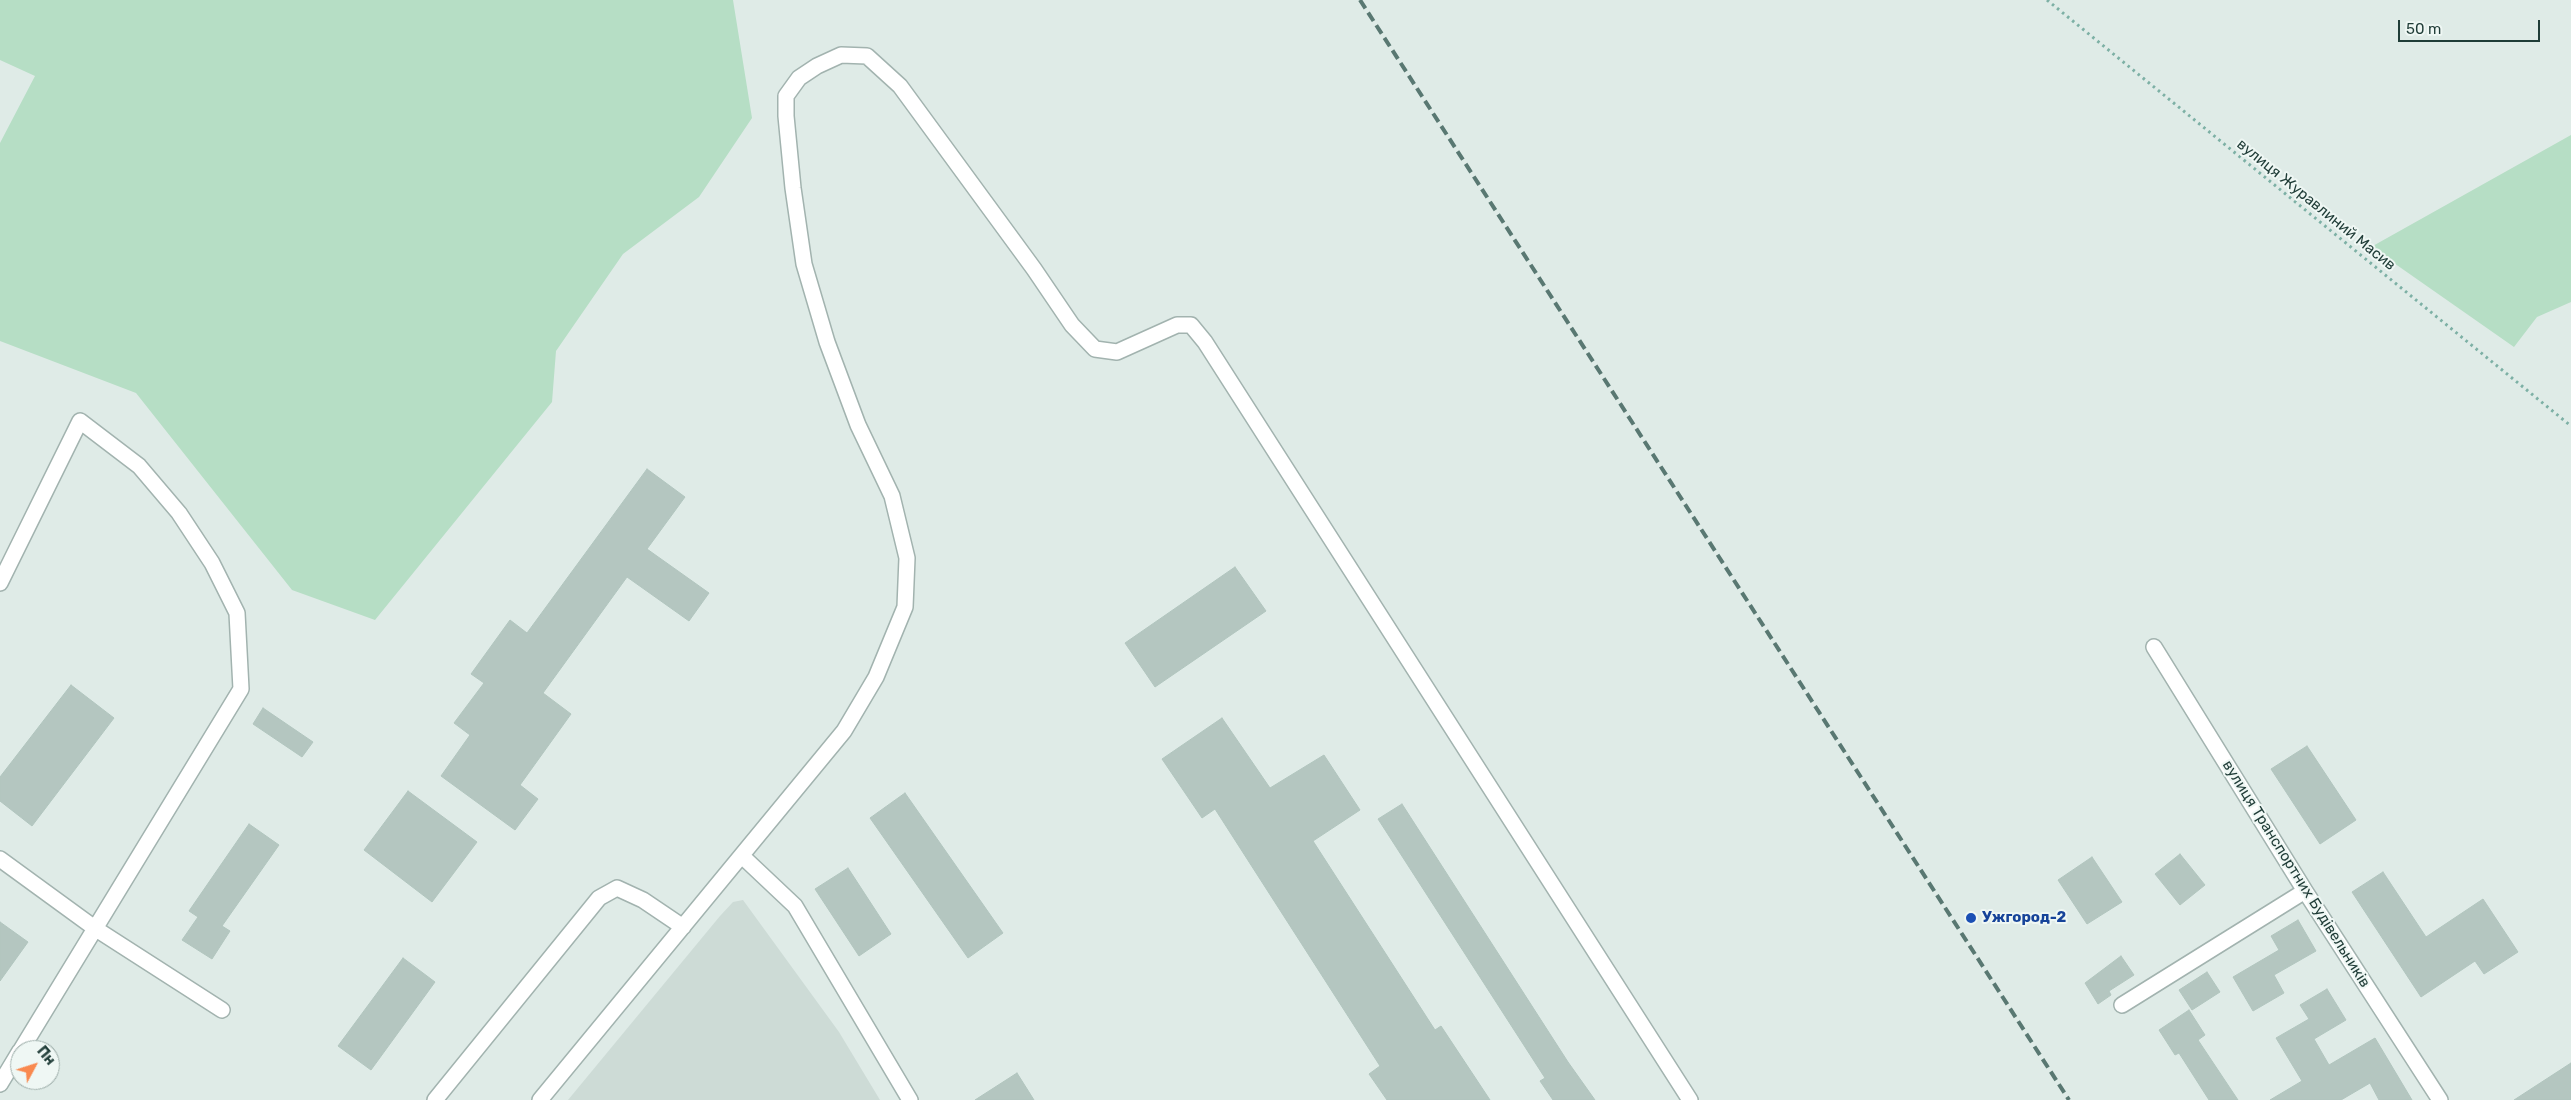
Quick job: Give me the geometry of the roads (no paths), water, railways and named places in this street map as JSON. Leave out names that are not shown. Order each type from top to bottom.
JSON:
[{"type":"street","points":[[540,1100],[844,730],[876,677],[905,607],[907,558],[892,496],[858,425],[827,342],[804,264],[786,116],[786,96],[799,78],[817,66],[841,55],[867,56],[900,86],[1034,269],[1072,325],[1095,348],[1117,352],[1177,325],[1191,325],[1205,342],[1690,1100]]},
{"type":"street","points":[[0,583],[80,421],[139,466],[179,513],[212,563],[237,612],[241,689],[27,1040]]},
{"type":"street","name":"вулиця Транспортних Будівельників","points":[[2154,647],[2305,891],[2440,1100]]},
{"type":"street","points":[[742,856],[795,906],[910,1100]]},
{"type":"street","points":[[0,859],[96,929],[222,1010]]},
{"type":"street","points":[[434,1100],[599,898],[617,888],[643,900],[684,927]]},
{"type":"street","points":[[2122,1005],[2305,891]]},
{"type":"street","points":[[0,1084],[10,1068]]},
{"type":"railway","points":[[1360,0],[2069,1100]]},
{"type":"place","name":"Ужгород-2","points":[[1971,918]]}]
